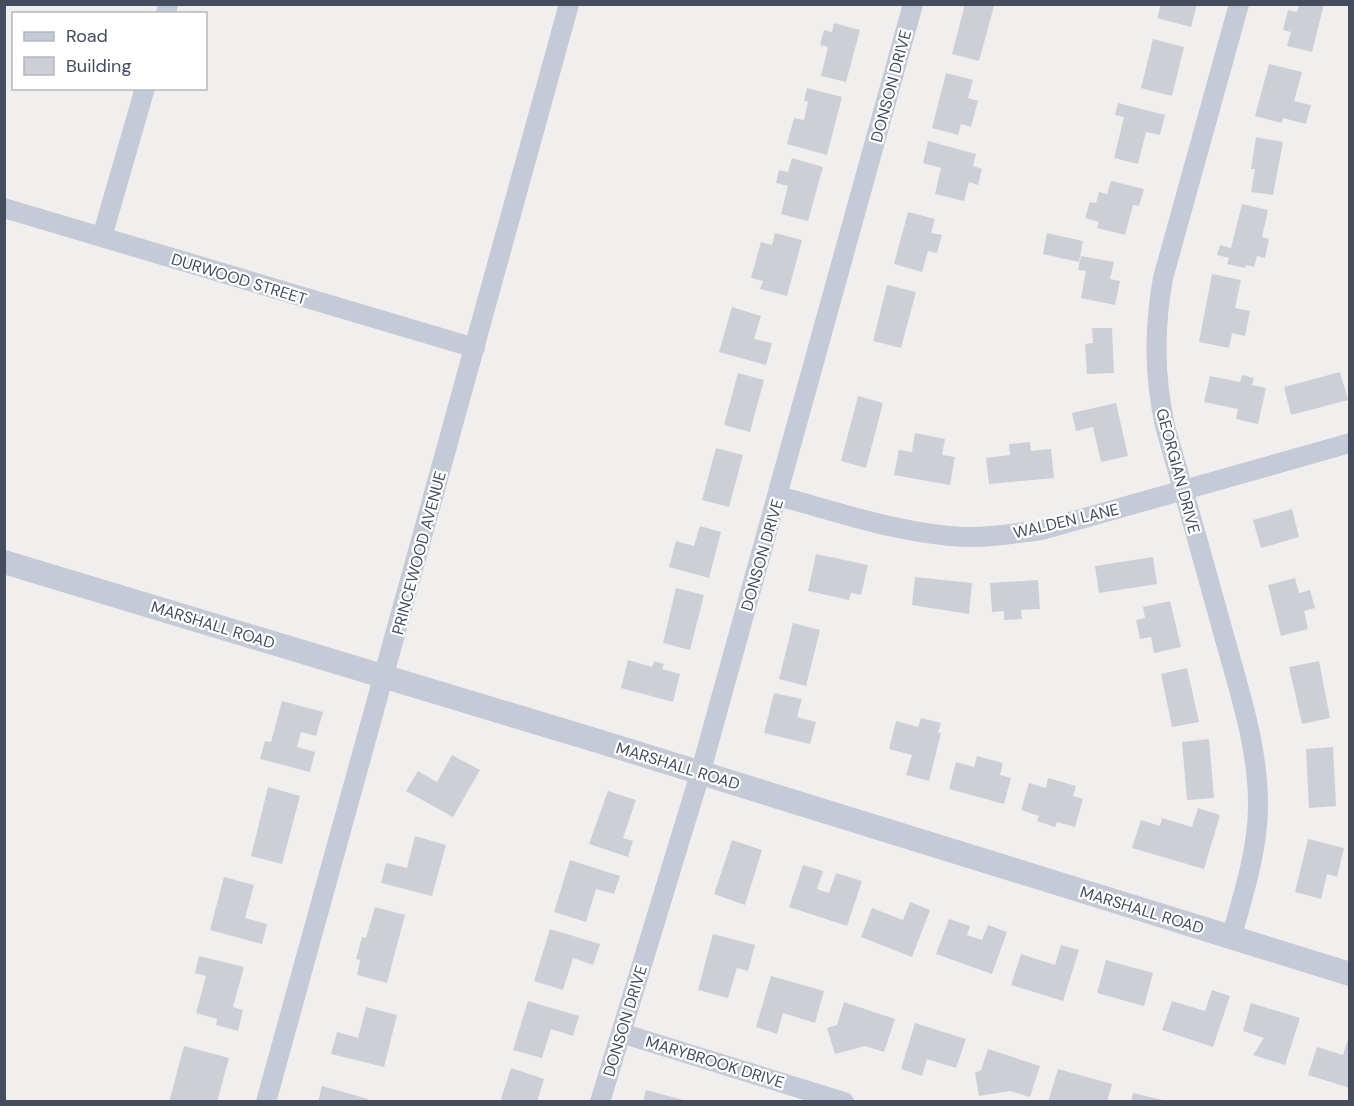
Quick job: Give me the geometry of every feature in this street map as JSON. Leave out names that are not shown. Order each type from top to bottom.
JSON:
[{"type":"street","name":"PRINCEWOOD AVENUE","points":[[266,1101],[385,678],[569,4]]},
{"type":"street","name":"DONSON DRIVE","points":[[600,1101],[700,774],[913,4]]},
{"type":"street","name":"GEORGIAN DRIVE","points":[[1231,938],[1255,843],[1258,810],[1257,773],[1248,724],[1157,390],[1154,355],[1156,318],[1163,278],[1239,4]]},
{"type":"street","points":[[102,237],[144,90]]},
{"type":"street","name":"DURWOOD STREET","points":[[4,208],[475,348]]},
{"type":"street","name":"WALDEN LANE","points":[[778,496],[926,533],[964,537],[999,536],[1042,530],[1184,492],[1350,443]]},
{"type":"street","name":"MARSHALL ROAD","points":[[4,562],[1350,974]]},
{"type":"street","name":"MARYBROOK DRIVE","points":[[621,1033],[844,1101]]},
{"type":"building","points":[[965,4],[994,6],[979,61],[952,54]]},
{"type":"building","points":[[1161,4],[1197,4],[1191,27],[1157,18]]},
{"type":"building","points":[[1299,4],[1324,4],[1312,52],[1287,46],[1291,32],[1283,30],[1288,10],[1297,12]]},
{"type":"building","points":[[834,23],[860,30],[846,82],[821,76],[828,47],[820,45],[824,30],[832,32]]},
{"type":"building","points":[[1153,39],[1184,47],[1172,96],[1141,88]]},
{"type":"building","points":[[1269,64],[1302,72],[1294,101],[1311,105],[1306,124],[1283,118],[1282,123],[1255,116]]},
{"type":"building","points":[[946,73],[973,80],[968,98],[978,101],[971,127],[961,124],[958,135],[932,128]]},
{"type":"building","points":[[807,88],[842,97],[827,155],[787,144],[794,118],[804,120],[808,102],[804,101]]},
{"type":"building","points":[[1118,103],[1165,115],[1160,135],[1146,132],[1138,164],[1114,158],[1124,117],[1115,115]]},
{"type":"building","points":[[1256,137],[1283,142],[1273,195],[1251,192],[1255,169],[1251,169]]},
{"type":"building","points":[[928,141],[976,154],[973,166],[982,169],[978,185],[969,182],[964,201],[935,194],[941,168],[923,163]]},
{"type":"building","points":[[792,158],[823,167],[808,221],[781,214],[788,186],[776,183],[779,170],[788,172]]},
{"type":"building","points":[[1111,181],[1144,189],[1139,206],[1133,205],[1125,235],[1097,228],[1099,222],[1085,218],[1090,202],[1096,203],[1099,192],[1107,194]]},
{"type":"building","points":[[1242,204],[1268,210],[1262,237],[1269,239],[1265,258],[1257,256],[1254,267],[1246,265],[1245,268],[1227,264],[1229,258],[1217,255],[1220,245],[1231,248]]},
{"type":"building","points":[[908,212],[935,219],[931,233],[942,235],[937,253],[928,251],[922,272],[894,264]]},
{"type":"building","points":[[775,233],[802,240],[787,296],[760,289],[763,281],[751,278],[761,242],[772,245]]},
{"type":"building","points":[[1047,233],[1083,241],[1079,262],[1043,254]]},
{"type":"building","points":[[1081,256],[1114,262],[1110,279],[1120,281],[1115,305],[1081,298],[1086,271],[1078,270]]},
{"type":"building","points":[[1212,274],[1241,280],[1235,308],[1250,311],[1245,336],[1232,333],[1229,348],[1199,342]]},
{"type":"building","points":[[887,285],[916,292],[901,348],[873,341]]},
{"type":"building","points":[[732,307],[761,316],[754,339],[772,343],[766,365],[719,352]]},
{"type":"building","points":[[1092,328],[1112,328],[1114,373],[1087,374],[1085,344],[1093,343]]},
{"type":"building","points":[[1340,372],[1348,400],[1291,415],[1284,387]]},
{"type":"building","points":[[738,373],[764,380],[750,432],[724,425]]},
{"type":"building","points":[[1242,375],[1254,378],[1252,385],[1266,388],[1258,424],[1236,419],[1238,409],[1204,402],[1210,376],[1240,382]]},
{"type":"building","points":[[858,396],[883,403],[866,468],[841,461]]},
{"type":"building","points":[[1116,403],[1128,456],[1101,462],[1093,427],[1076,431],[1072,413]]},
{"type":"building","points":[[915,433],[945,439],[942,455],[955,457],[950,485],[894,475],[899,450],[912,452]]},
{"type":"building","points":[[1030,442],[1031,451],[1051,449],[1054,478],[989,484],[986,458],[1010,455],[1009,444]]},
{"type":"building","points":[[716,448],[743,455],[729,507],[702,500]]},
{"type":"building","points":[[1292,509],[1299,537],[1261,548],[1253,520]]},
{"type":"building","points":[[700,526],[721,532],[709,578],[669,567],[676,541],[694,546]]},
{"type":"building","points":[[816,554],[868,565],[861,595],[851,593],[849,600],[808,591]]},
{"type":"building","points":[[1153,557],[1157,584],[1099,593],[1095,566]]},
{"type":"building","points":[[915,577],[972,583],[969,614],[912,605]]},
{"type":"building","points":[[1295,578],[1299,593],[1310,590],[1315,608],[1304,611],[1308,629],[1281,636],[1268,585]]},
{"type":"building","points":[[1038,580],[1040,609],[1021,610],[1022,619],[1004,620],[1004,611],[992,612],[990,583]]},
{"type":"building","points":[[676,588],[704,595],[690,650],[663,643]]},
{"type":"building","points":[[1170,601],[1181,647],[1154,653],[1151,637],[1140,639],[1136,620],[1145,618],[1143,607]]},
{"type":"building","points":[[793,623],[820,630],[806,686],[779,679]]},
{"type":"building","points":[[628,660],[652,667],[654,661],[664,664],[662,669],[680,674],[673,702],[621,688]]},
{"type":"building","points":[[1319,661],[1330,718],[1302,724],[1289,667]]},
{"type":"building","points":[[1187,668],[1199,722],[1172,727],[1161,674]]},
{"type":"building","points":[[774,693],[802,699],[797,717],[816,722],[810,744],[764,733]]},
{"type":"building","points":[[282,701],[323,712],[316,736],[301,732],[297,747],[315,752],[310,772],[260,759],[265,741],[271,742]]},
{"type":"building","points":[[921,718],[941,723],[938,732],[941,733],[929,781],[906,775],[912,755],[889,749],[896,721],[918,727]]},
{"type":"building","points":[[1209,739],[1214,798],[1187,800],[1182,742]]},
{"type":"building","points":[[1333,747],[1336,806],[1309,808],[1306,749]]},
{"type":"building","points":[[452,755],[480,770],[453,817],[406,791],[418,771],[437,782]]},
{"type":"building","points":[[977,756],[1003,763],[1000,775],[1011,778],[1004,804],[949,789],[956,762],[974,767]]},
{"type":"building","points":[[1048,778],[1076,786],[1073,796],[1083,799],[1075,827],[1057,822],[1055,827],[1037,821],[1039,816],[1021,810],[1029,783],[1046,788]]},
{"type":"building","points":[[268,787],[300,796],[282,864],[251,856]]},
{"type":"building","points":[[608,791],[636,800],[623,838],[633,841],[628,857],[589,844]]},
{"type":"building","points":[[1198,808],[1220,815],[1204,869],[1132,848],[1141,820],[1160,826],[1162,818],[1192,827]]},
{"type":"building","points":[[415,836],[446,845],[432,896],[381,883],[386,863],[407,868]]},
{"type":"building","points":[[1308,839],[1344,848],[1337,877],[1327,874],[1321,899],[1295,892]]},
{"type":"building","points":[[732,840],[762,850],[745,905],[714,894]]},
{"type":"building","points":[[570,860],[620,876],[614,894],[596,889],[586,922],[554,912]]},
{"type":"building","points":[[803,865],[823,871],[817,889],[829,893],[836,873],[862,881],[847,926],[789,907]]},
{"type":"building","points":[[224,877],[254,885],[245,918],[267,924],[262,944],[210,930]]},
{"type":"building","points":[[910,902],[930,910],[912,957],[861,937],[872,908],[903,920]]},
{"type":"building","points":[[375,907],[405,915],[387,983],[357,975],[360,960],[356,959],[362,937],[366,938]]},
{"type":"building","points":[[949,919],[970,926],[967,935],[982,940],[988,925],[1007,932],[992,974],[936,954]]},
{"type":"building","points":[[550,929],[600,944],[593,965],[573,958],[563,990],[534,981]]},
{"type":"building","points":[[713,934],[755,945],[748,971],[737,968],[728,998],[698,990]]},
{"type":"building","points":[[1061,945],[1079,950],[1063,1001],[1011,985],[1021,954],[1055,965]]},
{"type":"building","points":[[199,956],[244,967],[233,1007],[243,1010],[238,1031],[216,1025],[217,1019],[196,1013],[206,976],[195,973]]},
{"type":"building","points":[[1106,960],[1153,973],[1144,1006],[1097,993]]},
{"type":"building","points":[[771,976],[824,991],[815,1023],[783,1013],[777,1034],[756,1027]]},
{"type":"building","points":[[1212,990],[1230,996],[1213,1047],[1162,1030],[1172,1001],[1205,1011]]},
{"type":"building","points":[[528,1001],[579,1016],[573,1036],[551,1029],[542,1058],[513,1050]]},
{"type":"building","points":[[844,1002],[895,1019],[884,1052],[865,1046],[835,1054],[827,1028],[837,1025]]},
{"type":"building","points":[[1251,1003],[1300,1018],[1285,1065],[1253,1055],[1264,1038],[1243,1031]]},
{"type":"building","points":[[366,1007],[397,1015],[384,1067],[331,1054],[337,1032],[358,1038]]},
{"type":"building","points":[[915,1023],[966,1039],[956,1068],[927,1059],[922,1076],[901,1069]]},
{"type":"building","points":[[1349,1036],[1350,1088],[1308,1075],[1317,1047],[1343,1055]]},
{"type":"building","points":[[184,1046],[229,1058],[217,1102],[169,1102]]},
{"type":"building","points":[[988,1049],[1040,1066],[1030,1097],[1010,1091],[979,1096],[975,1073],[981,1070]]},
{"type":"building","points":[[511,1068],[544,1079],[537,1102],[500,1102]]},
{"type":"building","points":[[1058,1069],[1112,1084],[1107,1102],[1048,1102]]},
{"type":"building","points":[[322,1086],[368,1099],[367,1102],[318,1102]]},
{"type":"building","points":[[646,1090],[687,1101],[687,1102],[643,1102]]},
{"type":"building","points":[[1133,1093],[1167,1101],[1167,1102],[1131,1102]]}]
